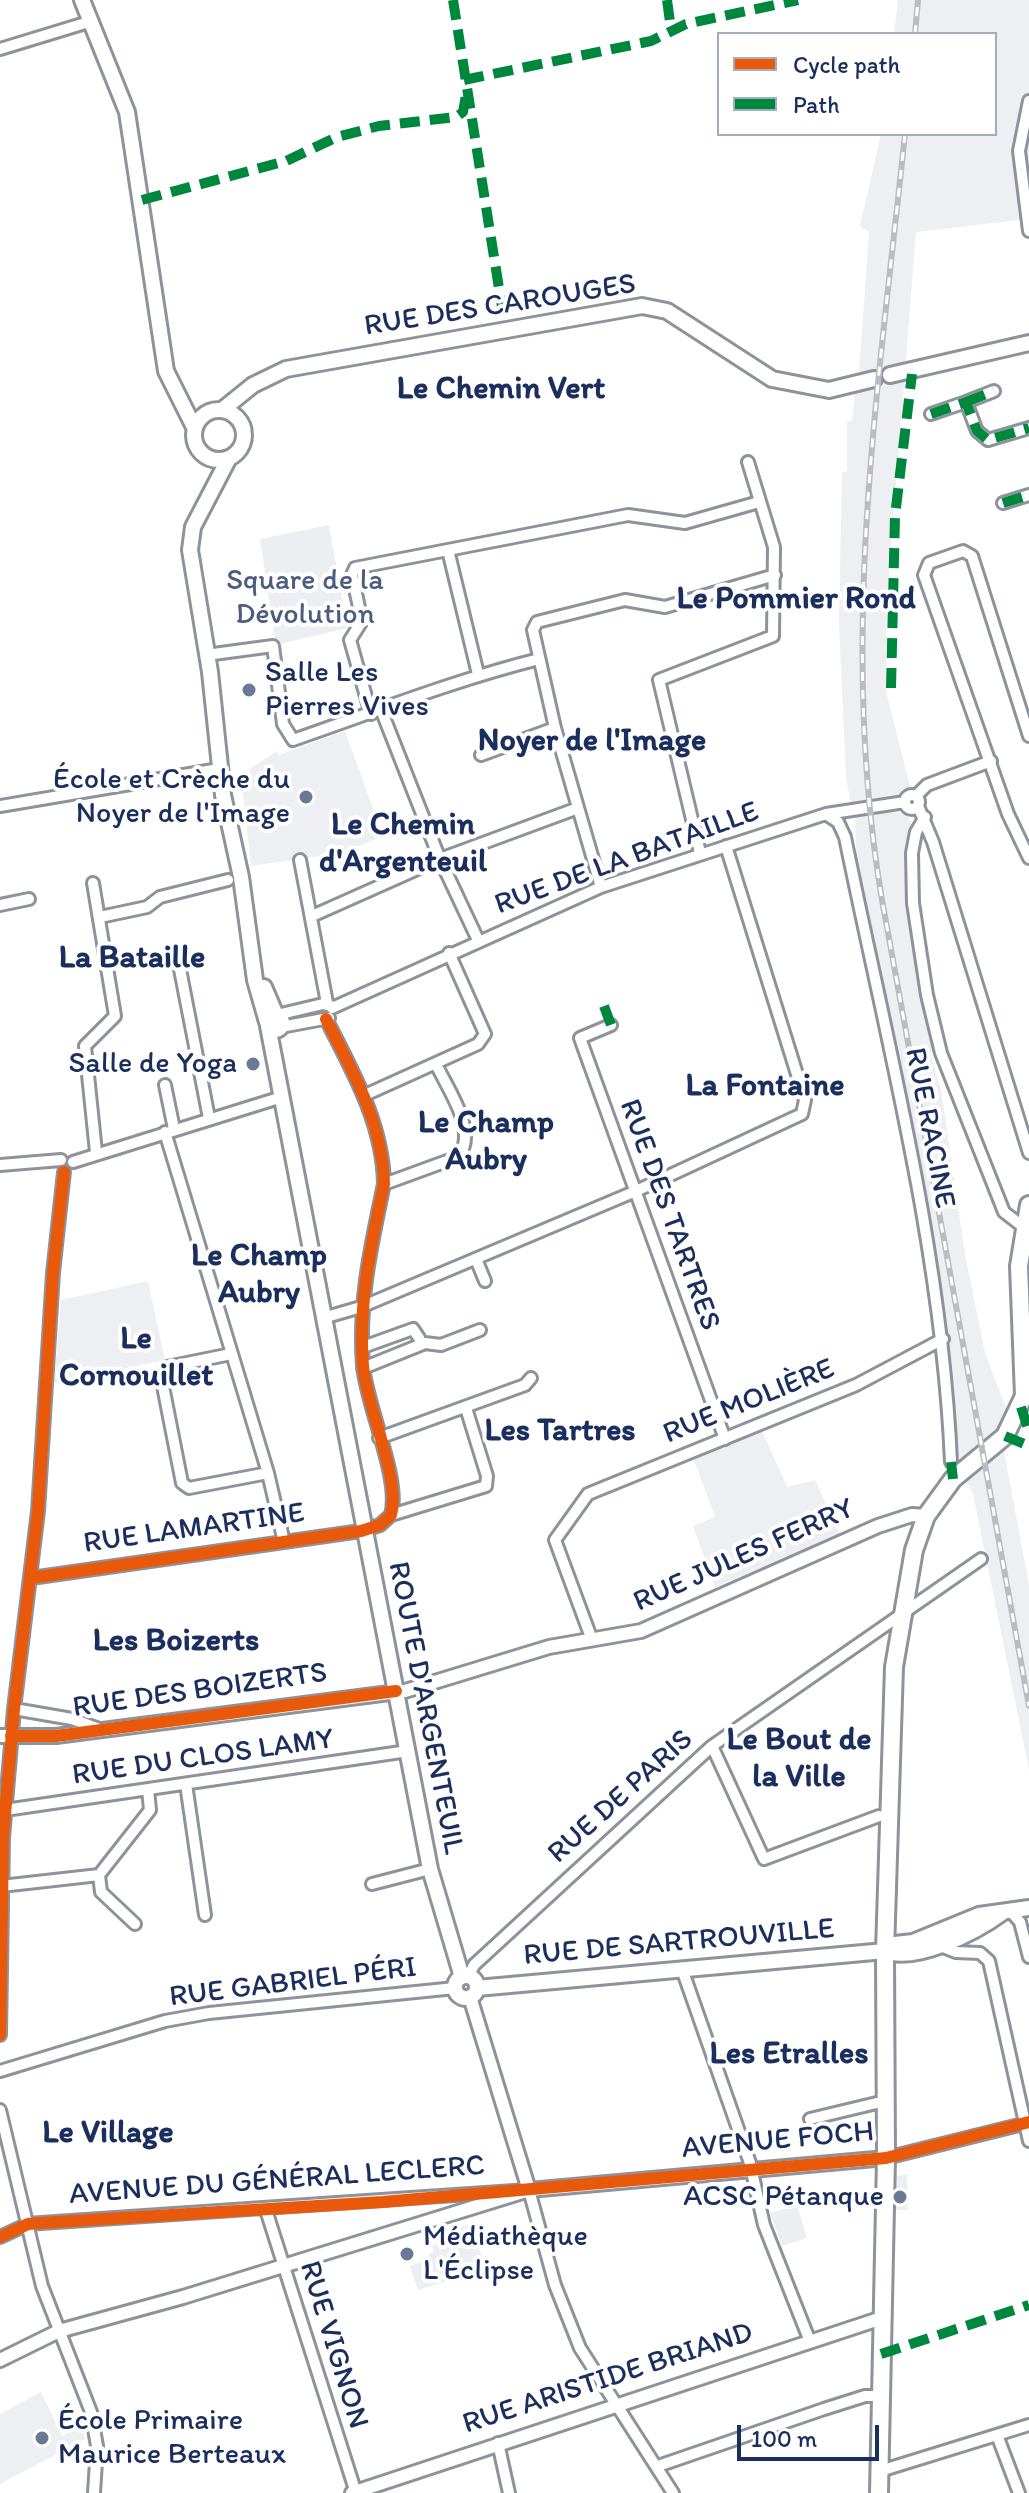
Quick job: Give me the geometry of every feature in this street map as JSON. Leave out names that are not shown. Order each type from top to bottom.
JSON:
[{"type":"main road","points":[[82,0],[127,112],[167,375],[194,427],[195,444],[204,456],[216,460],[229,458],[242,445],[243,407],[259,382]]},
{"type":"main road","name":"RUE DES CAROUGES","points":[[217,410],[259,382],[286,369],[642,306],[667,311],[772,379],[829,390],[874,379]]},
{"type":"main road","points":[[890,375],[1029,343]]},
{"type":"main road","points":[[167,375],[188,398],[242,425]]},
{"type":"main road","points":[[194,427],[205,414],[217,410]]},
{"type":"main road","name":"ROUTE D'ARGENTEUIL","points":[[204,456],[208,474],[204,505]]},
{"type":"main road","name":"ROUTE D'ARGENTEUIL","points":[[229,458],[190,539],[219,769],[256,973],[275,1007],[277,1068],[282,1097],[430,1869],[466,1985]]},
{"type":"main road","points":[[879,2493],[886,2158],[885,1951],[894,1667],[914,1550],[926,1516],[953,1479],[1005,1436],[1021,1407],[1025,1388],[1019,1266],[1029,1205]]},
{"type":"main road","points":[[885,1951],[895,1944],[913,1942],[979,1915],[1029,1908]]},
{"type":"main road","points":[[885,1951],[908,1955],[938,1945],[1006,1912]]},
{"type":"main road","name":"RUE DE SARTROUVILLE","points":[[466,1985],[885,1951]]},
{"type":"street","points":[[0,49],[92,21]]},
{"type":"street","points":[[1028,226],[1019,151],[1029,101]]},
{"type":"street","points":[[931,414],[994,391]]},
{"type":"street","points":[[966,402],[977,431],[988,440],[1029,428]]},
{"type":"street","points":[[700,853],[659,680],[773,636],[774,547],[748,462]]},
{"type":"street","points":[[1003,503],[1029,495]]},
{"type":"street","points":[[478,940],[376,713],[350,640],[362,621],[352,575],[355,568],[628,515],[685,523],[759,502]]},
{"type":"street","points":[[448,550],[478,674]]},
{"type":"street","points":[[1029,736],[972,556],[963,551],[926,565],[924,575],[1008,814],[1029,858]]},
{"type":"street","points":[[601,887],[555,728],[533,630],[545,618],[625,600],[665,607],[775,575]]},
{"type":"street","points":[[206,655],[273,646],[284,730],[293,740],[376,713],[478,674],[539,659]]},
{"type":"street","points":[[481,755],[555,728]]},
{"type":"street","points":[[991,761],[927,785],[917,801],[925,817],[1029,1153]]},
{"type":"street","points":[[0,806],[219,769]]},
{"type":"street","name":"RUE DE LA BATAILLE","points":[[275,1023],[281,1014],[329,1006],[601,887],[826,814],[905,802],[909,795],[917,801]]},
{"type":"street","points":[[312,916],[440,859],[578,808]]},
{"type":"street","name":"RUE RACINE","points":[[826,814],[838,822],[845,837],[914,1173],[943,1339],[951,1462]]},
{"type":"street","points":[[925,817],[916,832],[912,853],[913,903],[934,1029],[1004,1212],[1026,1229]]},
{"type":"street","points":[[323,1318],[361,1307],[636,1191],[798,1117],[805,1109],[726,846]]},
{"type":"street","points":[[275,1023],[331,1017],[300,860]]},
{"type":"street","points":[[100,917],[147,907],[160,897],[228,880]]},
{"type":"street","points":[[93,883],[115,1016],[85,1046],[96,1152]]},
{"type":"street","points":[[0,905],[29,899]]},
{"type":"street","points":[[365,1095],[478,1044],[485,1034],[449,953]]},
{"type":"street","points":[[177,954],[209,1118]]},
{"type":"street","points":[[326,1019],[365,1095],[380,1146],[384,1184],[361,1307],[363,1368],[393,1490],[391,1515]]},
{"type":"street","name":"RUE DES TARTRES","points":[[611,1025],[580,1038],[725,1439]]},
{"type":"street","points":[[384,1184],[458,1157],[466,1148],[467,1133],[436,1064]]},
{"type":"street","points":[[165,1085],[170,1131],[231,1354],[268,1473],[284,1542]]},
{"type":"street","points":[[73,1162],[96,1152],[282,1097]]},
{"type":"street","points":[[0,1165],[67,1157],[73,1162]]},
{"type":"street","points":[[61,1160],[59,1167],[64,1172]]},
{"type":"street","points":[[64,1172],[72,1169],[73,1162]]},
{"type":"street","points":[[0,2035],[5,1736],[14,1709],[31,1578],[53,1273],[64,1172]]},
{"type":"street","points":[[476,1259],[485,1281]]},
{"type":"street","points":[[363,1347],[413,1329],[419,1338]]},
{"type":"street","points":[[363,1368],[425,1343],[441,1345],[480,1330]]},
{"type":"street","name":"RUE MOLIÈRE","points":[[592,1640],[555,1540],[559,1530],[588,1494],[856,1385],[943,1339]]},
{"type":"street","points":[[231,1354],[167,1367],[161,1376],[182,1483],[189,1488],[268,1473]]},
{"type":"street","points":[[379,1438],[525,1385],[531,1378]]},
{"type":"street","points":[[364,1530],[380,1525],[391,1515],[486,1486],[487,1476],[466,1408]]},
{"type":"street","name":"RUE JULES FERRY","points":[[396,1691],[549,1647],[655,1627],[878,1526],[912,1515],[926,1516]]},
{"type":"street","name":"RUE LAMARTINE","points":[[31,1578],[364,1530]]},
{"type":"street","name":"RUE DE PARIS","points":[[466,1985],[474,1965],[712,1746],[981,1559]]},
{"type":"street","name":"RUE DES BOIZERTS","points":[[5,1736],[56,1736],[396,1691]]},
{"type":"street","points":[[14,1709],[72,1719],[103,1730]]},
{"type":"street","points":[[712,1746],[764,1859],[879,1816]]},
{"type":"street","name":"RUE DU CLOS LAMY","points":[[5,1810],[408,1751]]},
{"type":"street","points":[[186,1784],[205,1915]]},
{"type":"street","points":[[135,1924],[101,1892],[99,1875],[150,1810],[148,1789]]},
{"type":"street","points":[[372,1884],[430,1869]]},
{"type":"street","points":[[1,1886],[99,1875]]},
{"type":"street","points":[[1006,1912],[1018,1918],[1029,1957]]},
{"type":"street","points":[[1025,1935],[1029,1922]]},
{"type":"street","points":[[938,1945],[956,1952],[980,1953],[989,1961],[1029,2141]]},
{"type":"street","points":[[682,1969],[751,2170],[764,2225],[809,2339]]},
{"type":"street","points":[[466,1985],[555,2285],[574,2336],[614,2405],[658,2466],[673,2493]]},
{"type":"street","name":"RUE GABRIEL PÉRI","points":[[0,2071],[165,2021],[209,2013],[466,1985]]},
{"type":"street","points":[[810,2119],[885,2101]]},
{"type":"street","points":[[0,2110],[42,2286],[91,2412],[97,2446],[94,2493]]},
{"type":"street","name":"AVENUE FOCH","points":[[0,2360],[59,2331],[529,2190],[886,2158],[1027,2123]]},
{"type":"street","name":"AVENUE DU GÉNÉRAL LECLERC","points":[[28,2224],[529,2190]]},
{"type":"street","name":"RUE VIGNON","points":[[266,2210],[354,2493]]},
{"type":"street","points":[[0,2237],[28,2224]]},
{"type":"street","name":"RUE ARISTIDE BRIAND","points":[[354,2493],[809,2339],[882,2318]]},
{"type":"street","points":[[658,2466],[865,2396],[881,2396]]},
{"type":"street","points":[[880,2471],[1029,2425]]},
{"type":"street","points":[[997,2435],[1019,2493]]},
{"type":"street","points":[[498,2443],[509,2493]]},
{"type":"shaded area","points":[[898,0],[1029,0],[1029,219],[916,232],[886,611],[886,691],[910,786],[906,793],[891,800],[892,811],[908,816],[913,827],[910,883],[933,1036],[931,1056],[941,1090],[965,1254],[985,1353],[1008,1413],[996,1430],[1004,1451],[1029,1585],[1029,1770],[973,1494],[964,1477],[978,1449],[961,1459],[956,1454],[947,1341],[935,1267],[857,875],[855,813],[863,805],[851,804],[846,779],[839,622],[842,472],[847,471],[847,422],[852,421],[855,393],[874,385],[876,370],[859,372],[869,232],[860,226],[881,136],[997,136],[997,32],[894,32]]},
{"type":"shaded area","name":"École et Crèche du Noyer de l'Image","points":[[345,731],[383,836],[341,853],[251,866],[243,793],[250,769],[277,751],[279,755]]},
{"type":"shaded area","points":[[148,1281],[165,1360],[54,1383],[61,1300]]},
{"type":"shaded area","points":[[762,1431],[787,1487],[815,1480],[840,1535],[715,1587],[693,1526],[715,1517],[693,1458]]},
{"type":"shaded area","name":"École Primaire Maurice Berteaux","points":[[41,2392],[62,2436],[82,2425],[85,2439],[0,2484],[0,2414]]},
{"type":"green space","name":"Square de la Dévolution","points":[[329,525],[347,628],[276,645],[260,539]]},
{"type":"green space","name":"ACSC Pétanque","points":[[907,2175],[908,2210],[893,2210],[892,2176]]},
{"type":"green space","points":[[797,2205],[807,2238],[782,2246],[770,2213]]},
{"type":"green space","points":[[471,2224],[486,2269],[418,2290],[410,2266],[429,2259],[429,2254],[434,2252],[432,2245],[446,2240],[443,2232]]},
{"type":"railway","points":[[915,32],[918,0]]},
{"type":"railway","points":[[905,136],[874,422],[867,517],[863,707],[869,803],[882,900],[1029,1706]]},
{"type":"marked path","points":[[453,0],[502,307]]},
{"type":"marked path","points":[[667,0],[671,29]]},
{"type":"marked path","points":[[464,80],[651,41],[686,24],[798,0]]},
{"type":"marked path","points":[[142,200],[286,161],[337,137],[379,126],[456,117],[463,112],[466,95]]},
{"type":"marked path","points":[[891,688],[895,516],[912,374]]},
{"type":"marked path","points":[[966,402],[994,391]]},
{"type":"marked path","points":[[931,414],[966,402],[977,431],[988,440],[1029,428]]},
{"type":"marked path","points":[[1003,503],[1029,495]]},
{"type":"marked path","points":[[604,1006],[611,1025]]},
{"type":"marked path","points":[[1021,1407],[1029,1432]]},
{"type":"marked path","points":[[1005,1436],[1029,1446]]},
{"type":"marked path","points":[[951,1462],[953,1479]]},
{"type":"marked path","points":[[881,2354],[1029,2305]]},
{"type":"cycle path","points":[[31,1578],[361,1531],[380,1525],[391,1515],[393,1500],[388,1463],[366,1383],[362,1343],[367,1275],[384,1184],[382,1162],[365,1099],[326,1019]]},
{"type":"cycle path","points":[[0,2035],[3,1838],[14,1709],[38,1511],[53,1273],[64,1172]]},
{"type":"cycle path","points":[[11,1736],[56,1736],[396,1691]]},
{"type":"cycle path","points":[[0,2237],[28,2224],[383,2202],[886,2158],[1029,2122]]},
{"type":"place","name":"Salle Les Pierres Vives","points":[[249,690]]},
{"type":"place","name":"École et Crèche du Noyer de l'Image","points":[[306,797]]},
{"type":"place","name":"Salle de Yoga","points":[[253,1064]]},
{"type":"place","name":"ACSC Pétanque","points":[[900,2197]]},
{"type":"place","name":"Médiathèque L'Éclipse","points":[[407,2254]]},
{"type":"place","name":"École Primaire Maurice Berteaux","points":[[42,2438]]},
{"type":"district","name":"Le Chemin Vert","points":[[501,390]]},
{"type":"district","name":"Le Pommier Rond","points":[[796,600]]},
{"type":"district","name":"Noyer de l'Image","points":[[592,742]]},
{"type":"district","name":"Le Chemin d'Argenteuil","points":[[403,844]]},
{"type":"district","name":"La Bataille","points":[[132,959]]},
{"type":"district","name":"La Fontaine","points":[[765,1087]]},
{"type":"district","name":"Le Champ Aubry","points":[[486,1142]]},
{"type":"district","name":"Le Champ Aubry","points":[[259,1276]]},
{"type":"district","name":"Le Cornouillet","points":[[136,1358]]},
{"type":"district","name":"Les Tartres","points":[[560,1432]]},
{"type":"district","name":"Les Boizerts","points":[[176,1642]]},
{"type":"district","name":"Le Bout de la Ville","points":[[799,1760]]},
{"type":"district","name":"Les Etralles","points":[[789,2055]]},
{"type":"district","name":"Le Village","points":[[108,2134]]}]
